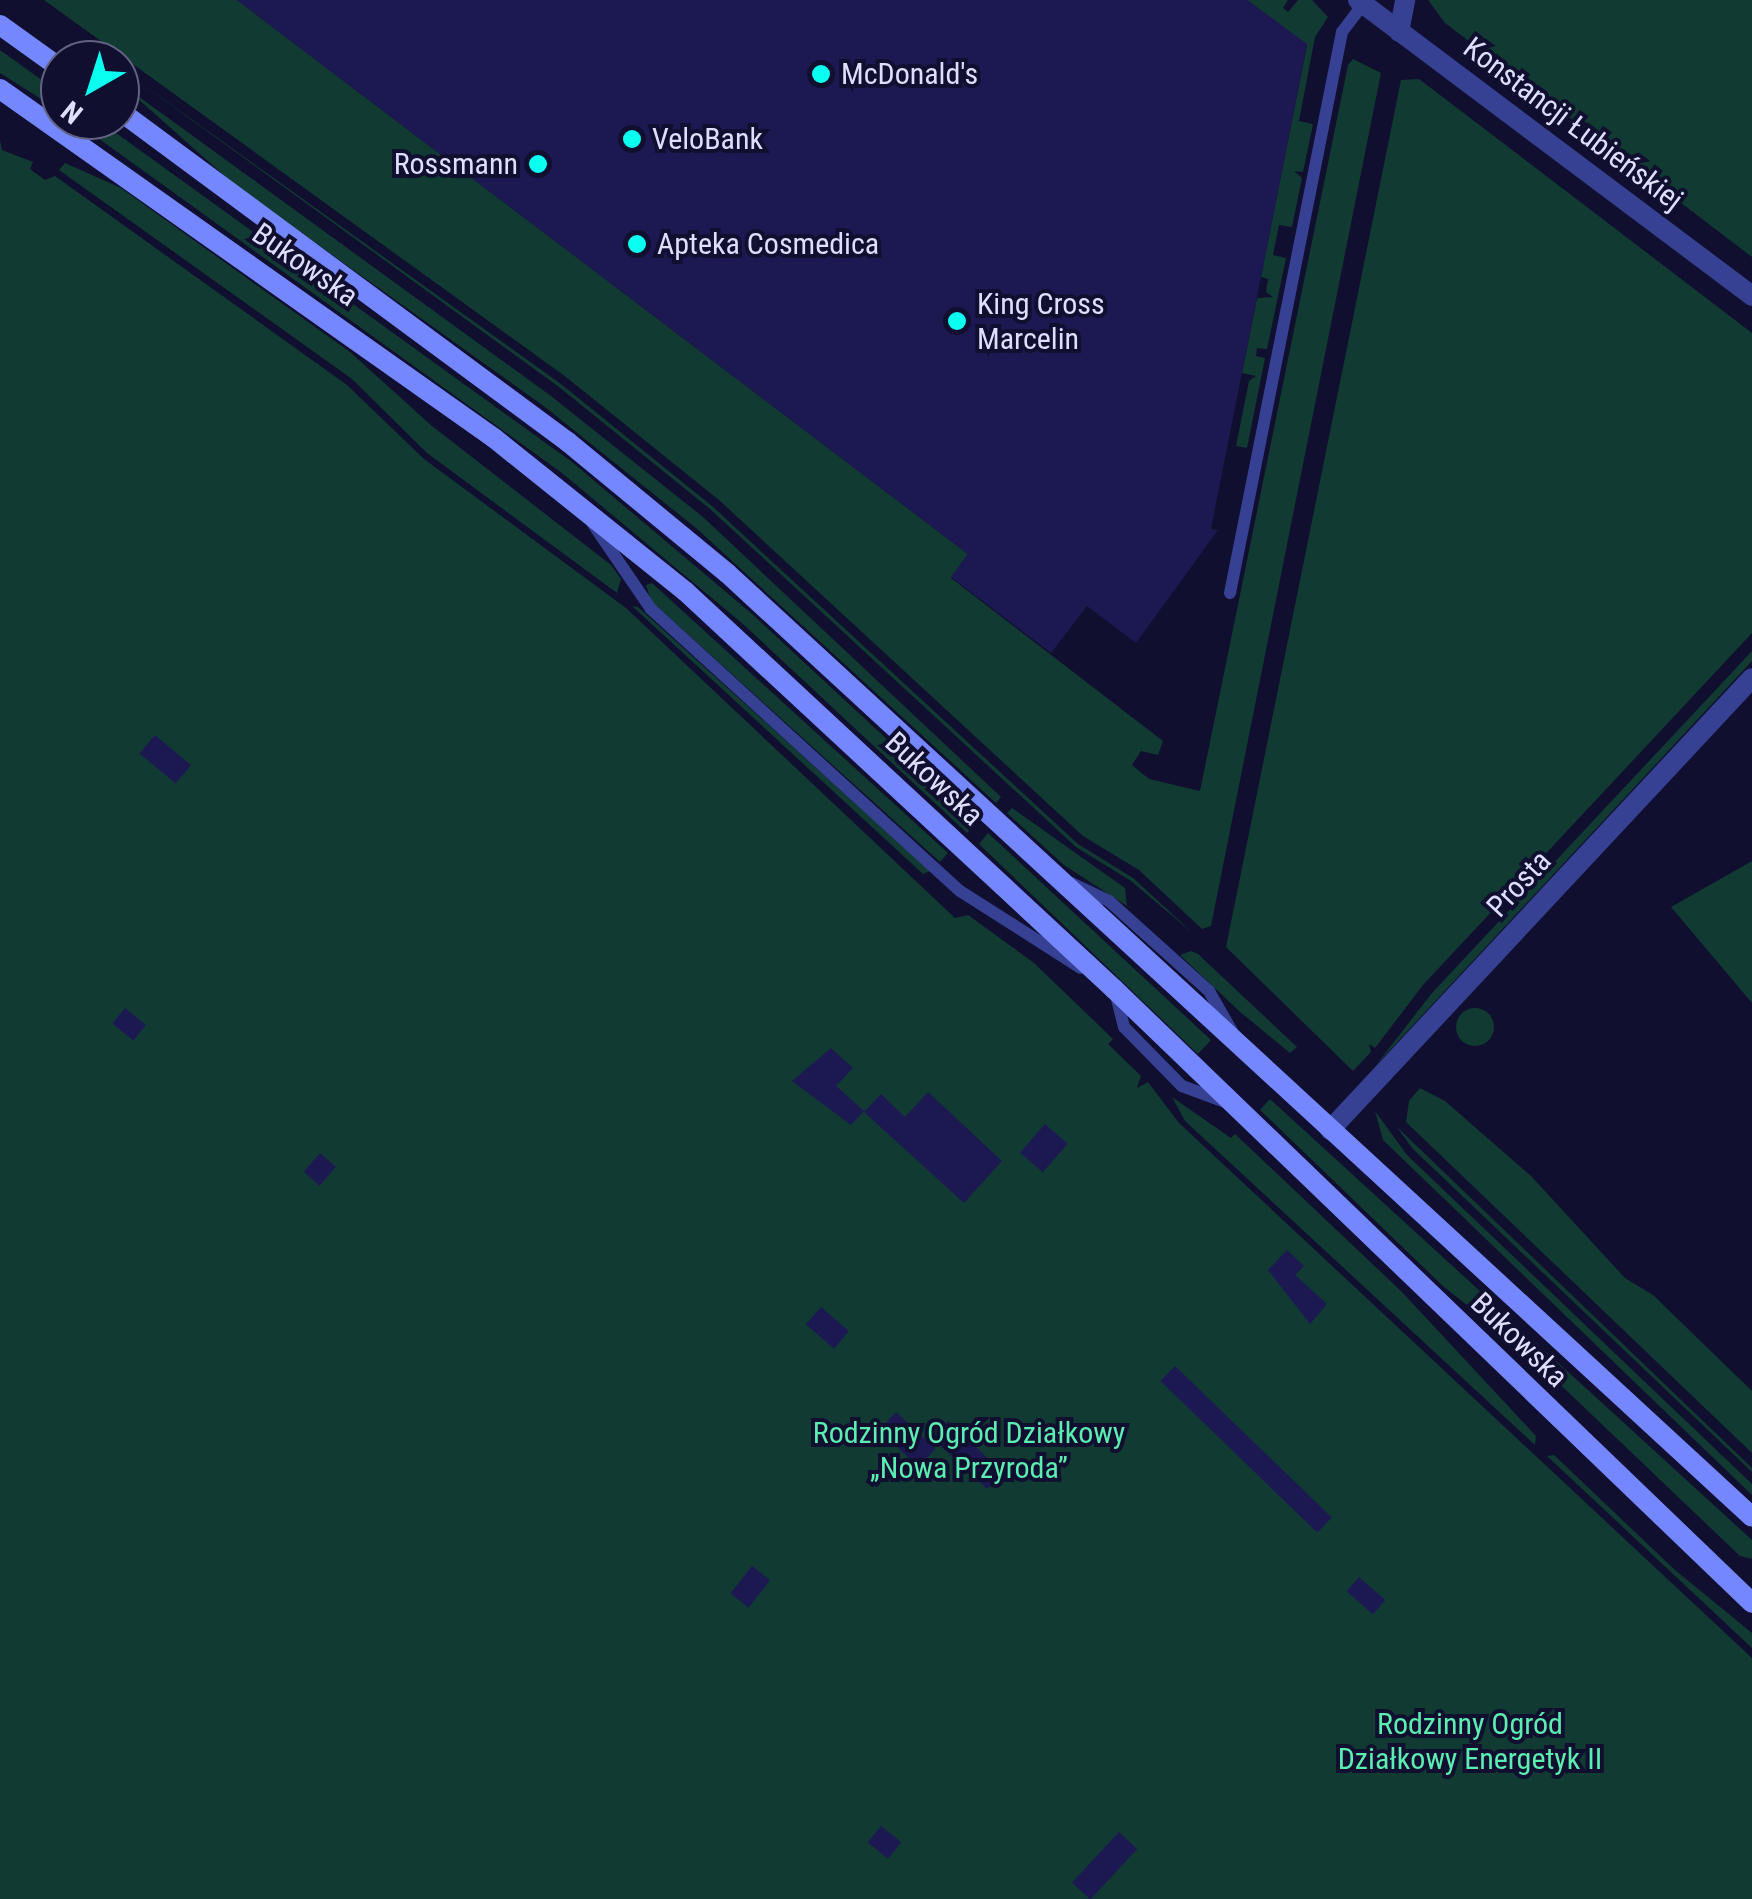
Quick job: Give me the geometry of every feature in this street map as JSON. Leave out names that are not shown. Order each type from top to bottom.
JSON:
[{"type":"main road","points":[[0,25],[40,54]]},
{"type":"main road","name":"Bukowska","points":[[0,88],[582,505],[716,618],[1114,989],[1229,1104],[1752,1603]]},
{"type":"main road","name":"Bukowska","points":[[140,125],[657,513],[1752,1516]]},
{"type":"street","points":[[1399,32],[1405,0]]},
{"type":"street","name":"Konstancji Łubieńskiej","points":[[1360,2],[1752,296]]},
{"type":"street","name":"Prosta","points":[[1330,1130],[1752,678]]},
{"type":"lane","points":[[1230,593],[1342,32],[1360,2]]},
{"type":"lane","points":[[582,505],[651,610],[950,882],[1114,989]]},
{"type":"green space","points":[[44,0],[237,0],[968,554],[951,578],[1163,741],[1158,755],[1141,751],[1132,765],[1149,779],[1200,791],[1348,65],[1353,59],[1381,73],[1211,926],[1202,929],[1139,870],[1083,836],[719,500],[566,377],[140,69],[140,40],[99,40]]},
{"type":"green space","points":[[1247,0],[1288,0],[1283,8],[1288,12],[1298,0],[1312,0],[1328,17],[1315,37],[1299,121],[1313,124],[1303,172],[1294,171],[1302,178],[1292,227],[1279,225],[1273,255],[1286,258],[1267,349],[1257,348],[1256,356],[1265,358],[1247,448],[1236,446],[1249,381],[1256,376],[1242,373],[1257,298],[1273,297],[1266,292],[1268,279],[1261,277],[1307,45]]},
{"type":"green space","points":[[1428,0],[1752,0],[1752,257],[1445,23]]},
{"type":"green space","points":[[0,50],[40,79],[40,98],[0,73]]},
{"type":"green space","points":[[1419,79],[1752,333],[1752,633],[1423,985],[1375,1048],[1369,1044],[1371,1052],[1353,1071],[1226,947],[1401,80]]},
{"type":"green space","points":[[140,82],[561,384],[712,506],[1078,844],[1133,878],[1194,934],[1131,881],[1076,847],[710,509],[559,387]]},
{"type":"green space","points":[[140,98],[551,396],[703,517],[1001,797],[996,803],[696,528],[545,407],[236,186]]},
{"type":"green space","points":[[0,140],[2,150],[33,162],[30,169],[45,180],[55,176],[347,385],[424,459],[626,608],[955,918],[968,915],[1034,963],[1113,1039],[1108,1044],[1141,1076],[1137,1088],[1148,1082],[1179,1123],[1752,1658],[1752,1899],[0,1899]]},
{"type":"green space","points":[[101,140],[126,140],[572,462],[752,614],[977,823],[967,833],[743,624],[562,473]]},
{"type":"green space","points":[[65,163],[121,188],[350,352],[432,426],[611,565],[621,579],[617,593],[427,453],[352,379],[59,170]]},
{"type":"green space","points":[[652,583],[948,853],[940,862],[651,601],[646,585]]},
{"type":"green space","points":[[632,606],[638,607],[930,871],[923,874]]},
{"type":"green space","points":[[1752,651],[1752,661],[1376,1065],[1432,993]]},
{"type":"green space","points":[[1012,808],[1125,888],[1127,906],[1064,865],[1007,813]]},
{"type":"green space","points":[[988,833],[1211,1040],[1198,1054],[979,844]]},
{"type":"green space","points":[[1752,861],[1752,1003],[1671,907]]},
{"type":"green space","points":[[1191,951],[1297,1047],[1290,1053],[1239,1011],[1180,955]]},
{"type":"green space","points":[[1475,1008],[1489,1013],[1494,1027],[1489,1041],[1475,1046],[1461,1041],[1456,1027],[1461,1013]]},
{"type":"green space","points":[[1420,1088],[1445,1101],[1531,1176],[1625,1278],[1653,1295],[1752,1391],[1752,1453],[1406,1122],[1409,1101]]},
{"type":"green space","points":[[1172,1097],[1231,1138],[1235,1134],[1401,1291],[1536,1436],[1535,1445],[1185,1121]]},
{"type":"green space","points":[[1270,1099],[1752,1540],[1752,1559],[1740,1556],[1522,1348],[1444,1287],[1260,1110]]},
{"type":"green space","points":[[1375,1111],[1407,1155],[1752,1484],[1752,1495],[1383,1140]]},
{"type":"green space","points":[[1396,1126],[1752,1468],[1752,1472],[1413,1149]]},
{"type":"green space","points":[[1554,1455],[1675,1570],[1752,1633],[1752,1648],[1547,1456]]},
{"type":"building","name":"King Cross Marcelin","points":[[237,0],[1247,0],[1307,44],[1211,529],[1218,530],[1136,643],[1087,606],[1051,653],[951,577],[968,554]]},
{"type":"building","points":[[155,735],[191,765],[176,784],[140,753]]},
{"type":"building","points":[[125,1008],[146,1025],[133,1041],[112,1024]]},
{"type":"building","points":[[831,1048],[853,1068],[836,1086],[864,1111],[851,1125],[792,1081]]},
{"type":"building","points":[[928,1092],[1002,1161],[964,1203],[864,1112],[881,1094],[905,1117]]},
{"type":"building","points":[[1045,1124],[1068,1144],[1043,1172],[1020,1153]]},
{"type":"building","points":[[320,1153],[336,1167],[319,1186],[304,1172]]},
{"type":"building","points":[[1287,1250],[1304,1266],[1295,1275],[1327,1304],[1310,1324],[1268,1270]]},
{"type":"building","points":[[821,1307],[849,1331],[834,1349],[806,1324]]},
{"type":"building","points":[[1175,1366],[1332,1517],[1317,1533],[1160,1381]]},
{"type":"building","points":[[896,1412],[935,1449],[918,1467],[879,1430]]},
{"type":"building","points":[[948,1421],[1003,1472],[987,1489],[932,1438]]},
{"type":"building","points":[[752,1566],[770,1580],[749,1608],[730,1594]]},
{"type":"building","points":[[1359,1577],[1385,1600],[1373,1614],[1347,1591]]},
{"type":"building","points":[[881,1826],[901,1842],[888,1859],[868,1842]]},
{"type":"building","points":[[1119,1832],[1137,1849],[1091,1899],[1072,1882]]},
{"type":"place","name":"McDonald's","points":[[821,74]]},
{"type":"place","name":"VeloBank","points":[[632,139]]},
{"type":"place","name":"Rossmann","points":[[538,164]]},
{"type":"place","name":"Apteka Cosmedica","points":[[637,244]]},
{"type":"place","name":"King Cross Marcelin","points":[[957,321]]},
{"type":"park label","name":"Rodzinny Ogród Działkowy „Nowa Przyroda”","points":[[969,1450]]},
{"type":"park label","name":"Rodzinny Ogród Działkowy Energetyk II","points":[[1470,1741]]}]
